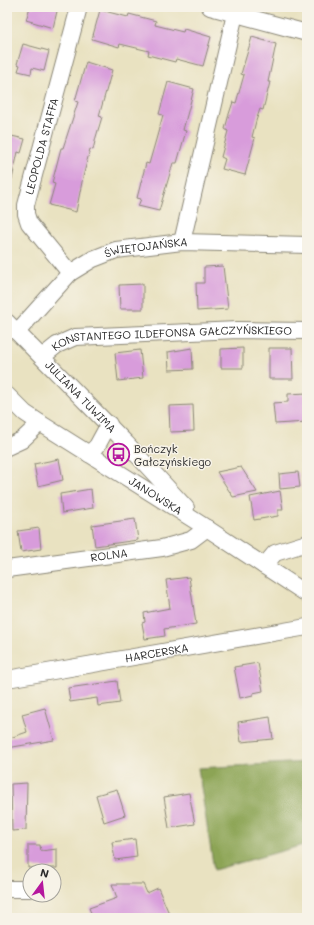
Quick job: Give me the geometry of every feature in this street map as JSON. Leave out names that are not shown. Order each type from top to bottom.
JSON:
[{"type":"street","name":"LEOPOLDA STAFFA","points":[[70,273],[30,223],[26,214],[26,205],[79,7]]},
{"type":"street","points":[[210,7],[235,14],[306,28]]},
{"type":"street","points":[[182,242],[235,14]]},
{"type":"street","name":"ŚWIĘTOJAŃSKA","points":[[12,327],[70,273],[93,259],[116,250],[182,242],[307,245]]},
{"type":"street","name":"JULIANA TUWIMA","points":[[12,327],[109,424],[205,527]]},
{"type":"street","name":"KONSTANTEGO ILDEFONSA GAŁCZYŃSKIEGO","points":[[42,357],[57,345],[75,337],[238,330],[307,331]]},
{"type":"street","name":"JANOWSKA","points":[[7,395],[25,413],[40,423],[205,527],[307,594]]},
{"type":"street","points":[[7,447],[22,440],[40,423]]},
{"type":"street","points":[[89,454],[97,446],[109,424]]},
{"type":"street","name":"ROLNA","points":[[7,569],[162,548],[191,540],[205,527]]},
{"type":"street","points":[[264,566],[275,553],[307,542]]},
{"type":"street","name":"HARCERSKA","points":[[7,679],[307,627]]},
{"type":"street","points":[[7,889],[22,889]]},
{"type":"green space","points":[[307,762],[307,844],[214,870],[198,768]]},
{"type":"building","points":[[30,7],[58,7],[53,28],[26,20]]},
{"type":"building","points":[[100,10],[128,17],[129,14],[156,21],[155,25],[183,32],[184,29],[211,37],[203,66],[176,59],[175,62],[148,55],[149,51],[120,44],[119,47],[92,39]]},
{"type":"building","points":[[252,37],[276,44],[268,82],[270,82],[263,110],[260,109],[256,121],[252,137],[255,138],[245,175],[222,169],[225,159],[221,157],[228,131],[225,129],[233,102],[236,103],[244,75],[241,74]]},
{"type":"building","points":[[23,44],[49,51],[44,71],[32,68],[31,74],[18,71],[20,65],[17,64]]},
{"type":"building","points":[[86,62],[112,70],[99,116],[102,117],[93,150],[90,149],[76,212],[49,205],[55,184],[52,183],[61,148],[63,148],[78,102],[75,101]]},
{"type":"building","points":[[168,82],[194,89],[183,130],[186,131],[177,163],[173,163],[159,211],[138,206],[141,199],[137,198],[146,163],[149,164],[163,115],[159,114]]},
{"type":"building","points":[[7,135],[25,139],[21,153],[18,152],[12,179],[7,178]]},
{"type":"building","points":[[223,266],[228,309],[197,311],[196,283],[204,283],[204,267]]},
{"type":"building","points":[[143,284],[143,309],[120,309],[119,285]]},
{"type":"building","points":[[192,348],[193,369],[169,370],[168,352]]},
{"type":"building","points":[[243,348],[243,368],[221,368],[221,349]]},
{"type":"building","points":[[269,348],[292,348],[293,379],[269,379]]},
{"type":"building","points":[[140,350],[143,378],[118,381],[115,353]]},
{"type":"building","points":[[307,393],[307,422],[275,424],[273,403],[288,402],[288,394]]},
{"type":"building","points":[[193,405],[194,431],[170,432],[169,406]]},
{"type":"building","points":[[59,459],[63,480],[38,486],[34,464]]},
{"type":"building","points":[[241,467],[257,492],[233,497],[217,472]]},
{"type":"building","points":[[298,472],[300,487],[280,489],[279,474]]},
{"type":"building","points":[[91,489],[93,508],[62,513],[60,494]]},
{"type":"building","points":[[280,491],[283,510],[278,510],[278,516],[254,520],[250,497]]},
{"type":"building","points":[[135,519],[138,540],[95,546],[92,525]]},
{"type":"building","points":[[39,528],[41,549],[21,552],[18,531]]},
{"type":"building","points":[[189,577],[196,624],[164,629],[165,636],[145,639],[142,623],[145,622],[144,613],[170,608],[166,580]]},
{"type":"building","points":[[258,663],[263,691],[240,698],[234,667]]},
{"type":"building","points":[[117,681],[120,703],[98,706],[97,698],[70,702],[68,688]]},
{"type":"building","points":[[45,708],[54,740],[7,748],[7,739],[27,732],[22,714]]},
{"type":"building","points":[[270,717],[273,739],[241,742],[238,722]]},
{"type":"building","points":[[27,783],[26,830],[12,831],[11,784]]},
{"type":"building","points":[[117,789],[125,815],[104,822],[96,795]]},
{"type":"building","points":[[189,793],[195,824],[169,828],[164,797]]},
{"type":"building","points":[[135,839],[137,857],[115,860],[112,842]]},
{"type":"building","points":[[28,845],[40,845],[41,851],[57,849],[57,863],[28,863]]},
{"type":"building","points":[[112,884],[143,884],[147,893],[158,888],[171,918],[93,918],[89,908],[117,898]]},
{"type":"place","name":"Bończyk Gałczyńskiego","points":[[118,455]]}]
